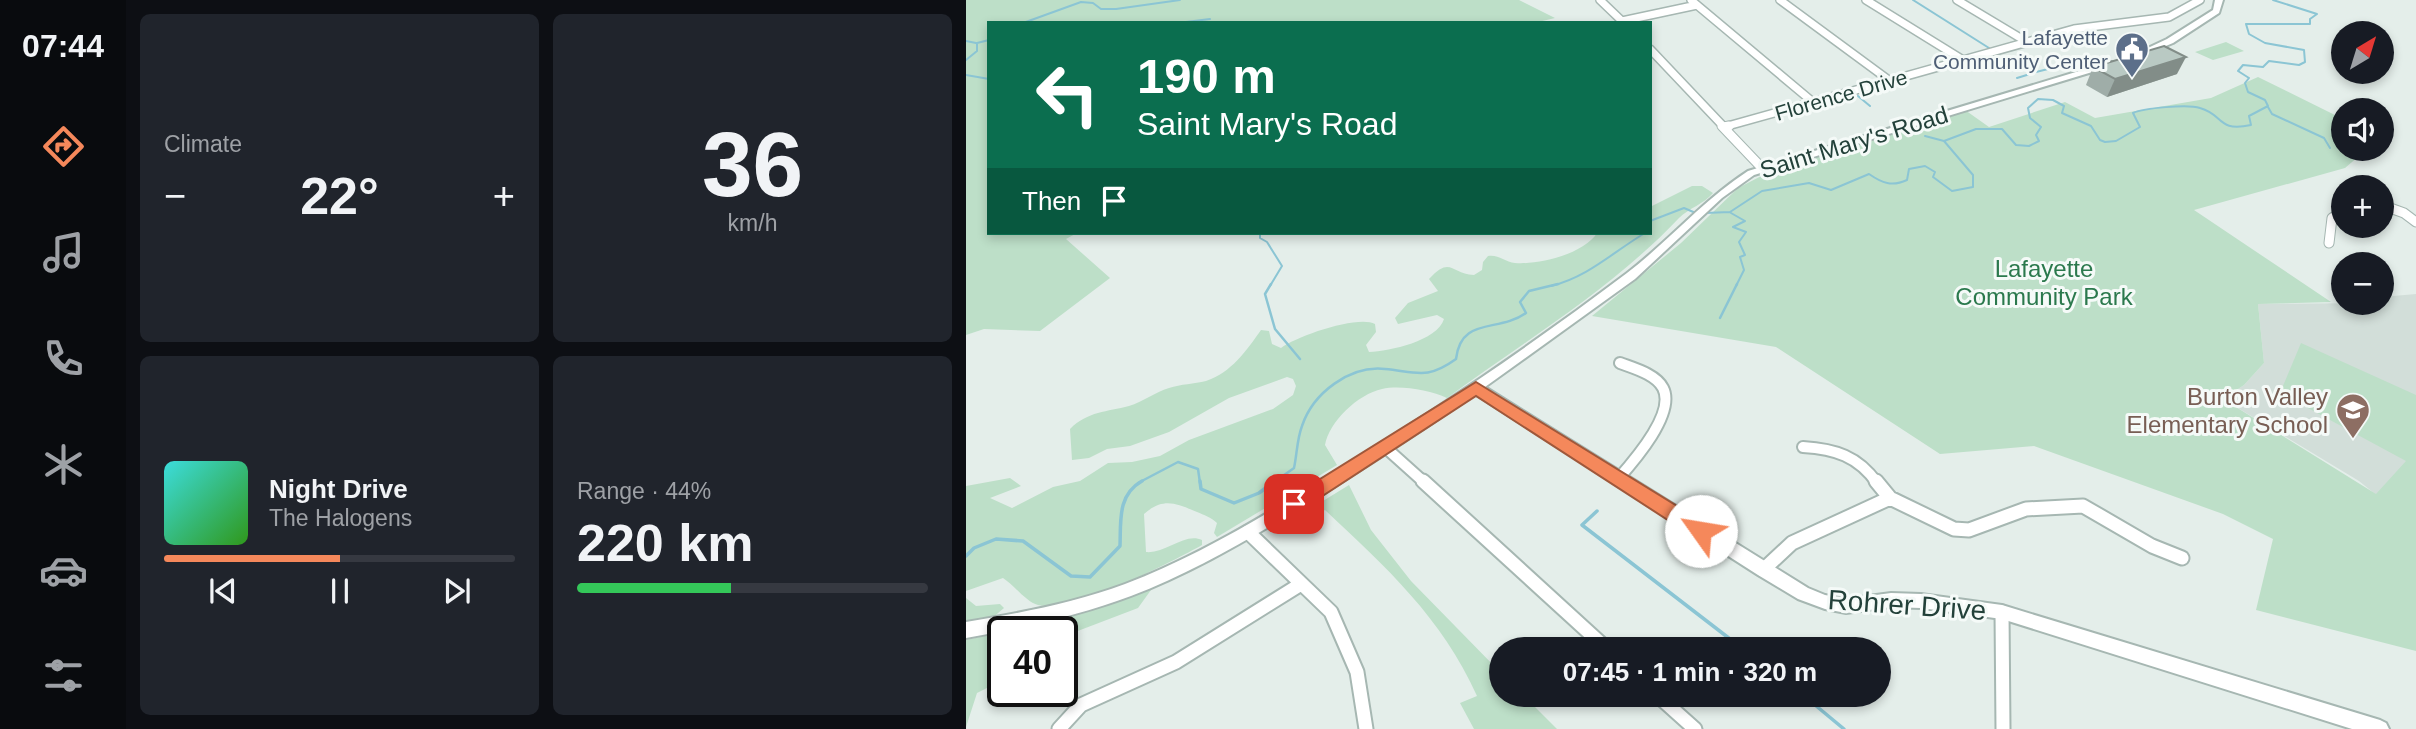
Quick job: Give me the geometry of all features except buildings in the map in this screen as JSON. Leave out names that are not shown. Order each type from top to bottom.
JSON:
[{"type":"street","points":[[1600,0],[1622,21]]},
{"type":"street","points":[[1780,0],[1890,81]]},
{"type":"street","points":[[1866,0],[1963,60]]},
{"type":"street","points":[[1956,0],[2027,42]]},
{"type":"street","name":"Florence Drive","points":[[1724,127],[2092,25],[2161,19],[2178,14],[2200,0]]},
{"type":"street","points":[[2134,55],[2160,47],[2191,29],[2216,10],[2219,0]]},
{"type":"street","points":[[1627,21],[1694,2],[1814,103]]},
{"type":"street","points":[[1652,51],[1762,168]]},
{"type":"street","name":"Saint Mary's Road","points":[[966,630],[1066,610],[1130,589],[1248,532],[1386,448],[1476,388],[1641,268],[1706,204],[1736,181],[1762,168],[2121,60]]},
{"type":"street","points":[[2394,209],[2416,222]]},
{"type":"street","points":[[2329,243],[2331,226]]},
{"type":"street","points":[[1618,479],[1643,451],[1665,399],[1663,389],[1654,380],[1620,363]]},
{"type":"street","name":"Rohrer Drive","points":[[1476,388],[1763,570],[1803,594],[1825,603],[1846,606],[1891,600],[1921,601],[2002,612],[2380,729]]},
{"type":"street","points":[[1803,447],[1827,448],[1848,456],[1867,469],[1890,498],[1954,529],[1969,530],[2026,509],[2083,506],[2152,546],[2182,558]]},
{"type":"street","points":[[1386,448],[1594,637]]},
{"type":"street","points":[[1763,570],[1800,538],[1890,498]]},
{"type":"street","points":[[1248,532],[1331,612],[1357,672],[1366,729]]},
{"type":"street","points":[[1059,729],[1081,705],[1176,662],[1301,584]]},
{"type":"street","points":[[2002,612],[2003,729]]},
{"type":"street","points":[[1670,707],[1695,729]]},
{"type":"shaded area","name":"Burton Valley Elementary School","points":[[2416,294],[2416,527],[2359,481],[2223,399],[2244,385],[2264,363],[2258,304],[2331,303],[2331,315],[2394,315],[2394,296]]},
{"type":"green space","points":[[966,0],[1519,0],[1555,18],[1542,21],[987,21],[987,235],[1073,235],[1066,239],[1110,278],[1040,331],[984,329],[966,335]]},
{"type":"green space","points":[[2226,42],[2244,51],[2213,60],[2195,52]]},
{"type":"green space","name":"Lafayette Community Park","points":[[2258,77],[2331,113],[2331,161],[2353,161],[2345,168],[2194,210],[2331,302],[2258,304],[2264,363],[2244,385],[2223,399],[2376,494],[2406,461],[2280,393],[2301,343],[2416,395],[2416,651],[2256,610],[2273,539],[2223,514],[2034,446],[1940,454],[1776,347],[1592,316],[1681,243],[1738,188],[1771,171],[1965,110],[1989,127],[2065,102],[2095,118],[2211,98]]},
{"type":"green space","points":[[1692,186],[1702,186],[1713,193],[1683,215],[1597,291],[1447,398],[1424,391],[1397,388],[1373,392],[1354,403],[1338,418],[1325,445],[1337,465],[1217,537],[1214,533],[1217,523],[1205,515],[1170,503],[1157,505],[1144,514],[1146,552],[1195,538],[1202,540],[1202,545],[1121,585],[1073,602],[1038,605],[1003,578],[966,591],[966,486],[1010,478],[1021,486],[990,498],[1012,508],[1053,487],[1080,481],[1108,463],[1132,462],[1160,456],[1189,440],[1273,409],[1293,395],[1296,386],[1293,379],[1287,377],[1229,398],[1169,432],[1130,446],[1107,449],[1089,458],[1072,460],[1070,429],[1084,419],[1134,404],[1169,388],[1215,377],[1238,360],[1261,330],[1269,331],[1272,344],[1281,348],[1328,328],[1355,322],[1375,324],[1376,332],[1366,345],[1369,352],[1389,350],[1423,339],[1440,327],[1444,319],[1437,315],[1398,324],[1395,318],[1408,303],[1438,291],[1429,279],[1442,268],[1474,275],[1482,270],[1483,262],[1488,256],[1515,263],[1536,262],[1560,257],[1582,247],[1595,235],[1652,235],[1652,206]]},
{"type":"green space","points":[[1349,485],[1371,530],[1411,581],[1489,661],[1489,707],[1535,707],[1557,729],[1474,729],[1460,703],[1477,696],[1463,668],[1430,618],[1391,573],[1325,510],[1284,532],[1284,525]]},
{"type":"green space","points":[[1146,587],[1151,590],[1138,608],[1078,631],[1078,616],[1070,616]]},
{"type":"green space","points":[[966,598],[976,606],[1000,604],[1004,608],[995,616],[987,616],[987,619],[966,622]]},
{"type":"green space","points":[[987,635],[987,688],[977,693],[966,727],[966,640]]},
{"type":"waterway","points":[[1029,21],[1081,2],[1093,3],[1101,9],[1116,9],[1180,0]]},
{"type":"waterway","points":[[1913,0],[1989,48]]},
{"type":"waterway","points":[[1944,141],[1976,129],[2002,129],[2016,145],[2029,146],[2039,141],[2036,135],[2041,127],[2030,118],[2028,108],[2038,99],[2053,100],[2064,106],[2062,113],[2091,126],[2100,140],[2105,142],[2116,141],[2140,127],[2133,113],[2156,108],[2200,108],[2226,125],[2251,125],[2249,116],[2268,106],[2265,100],[2248,92],[2245,83],[2249,78],[2238,71],[2243,65],[2263,67],[2269,61],[2299,65],[2305,62],[2304,50],[2265,43],[2249,34],[2246,24],[2310,24],[2310,19],[2317,14],[2273,0]]},
{"type":"waterway","points":[[1194,21],[1210,19]]},
{"type":"waterway","points":[[966,60],[977,51],[977,43],[987,40]]},
{"type":"waterway","points":[[966,41],[976,43]]},
{"type":"waterway","points":[[2032,73],[2048,69]]},
{"type":"waterway","points":[[2017,78],[2030,74]]},
{"type":"waterway","points":[[966,75],[987,79]]},
{"type":"waterway","points":[[1858,96],[1870,106]]},
{"type":"waterway","points":[[2268,107],[2272,114],[2324,138],[2330,148]]},
{"type":"waterway","points":[[1925,136],[1944,141]]},
{"type":"waterway","points":[[1705,213],[1730,212],[1762,191],[1809,183],[1831,190],[1869,174],[1883,182],[1897,183],[1907,180],[1909,169],[1925,166],[1935,172],[1933,177],[1952,191],[1973,187],[1973,175],[1944,141]]},
{"type":"waterway","points":[[1652,220],[1684,208],[1698,214]]},
{"type":"waterway","points":[[1720,318],[1744,270],[1740,257],[1745,255],[1739,242],[1746,232],[1733,227],[1745,221],[1731,213]]},
{"type":"waterway","points":[[1260,235],[1282,266],[1270,286]]},
{"type":"waterway","points":[[1556,285],[1577,277],[1642,235]]},
{"type":"waterway","points":[[1271,284],[1265,294],[1275,329],[1300,359]]},
{"type":"waterway","points":[[1273,483],[1294,468],[1299,436],[1307,414],[1334,384],[1346,377],[1372,369],[1422,373],[1446,366],[1456,359],[1459,345],[1465,336],[1482,327],[1504,323],[1526,313],[1520,302],[1529,291],[1556,285]]},
{"type":"waterway","points":[[1551,286],[1556,285]]},
{"type":"waterway","points":[[1138,483],[1178,462],[1198,469],[1200,483]]},
{"type":"waterway","points":[[966,556],[974,548],[996,539],[1023,541],[1071,576],[1090,577],[1120,546],[1124,501],[1142,481]]},
{"type":"waterway","points":[[1200,481],[1201,489],[1234,503],[1259,493],[1275,481]]},
{"type":"waterway","points":[[1597,511],[1582,525],[1727,637]]},
{"type":"waterway","points":[[1817,707],[1844,729]]},
{"type":"place","name":"Lafayette Community Center","points":[[2132,79]]},
{"type":"place","name":"Burton Valley Elementary School","points":[[2353,440]]},
{"type":"route","points":[[1294,504],[1386,448],[1476,388],[1701,531]]}]
